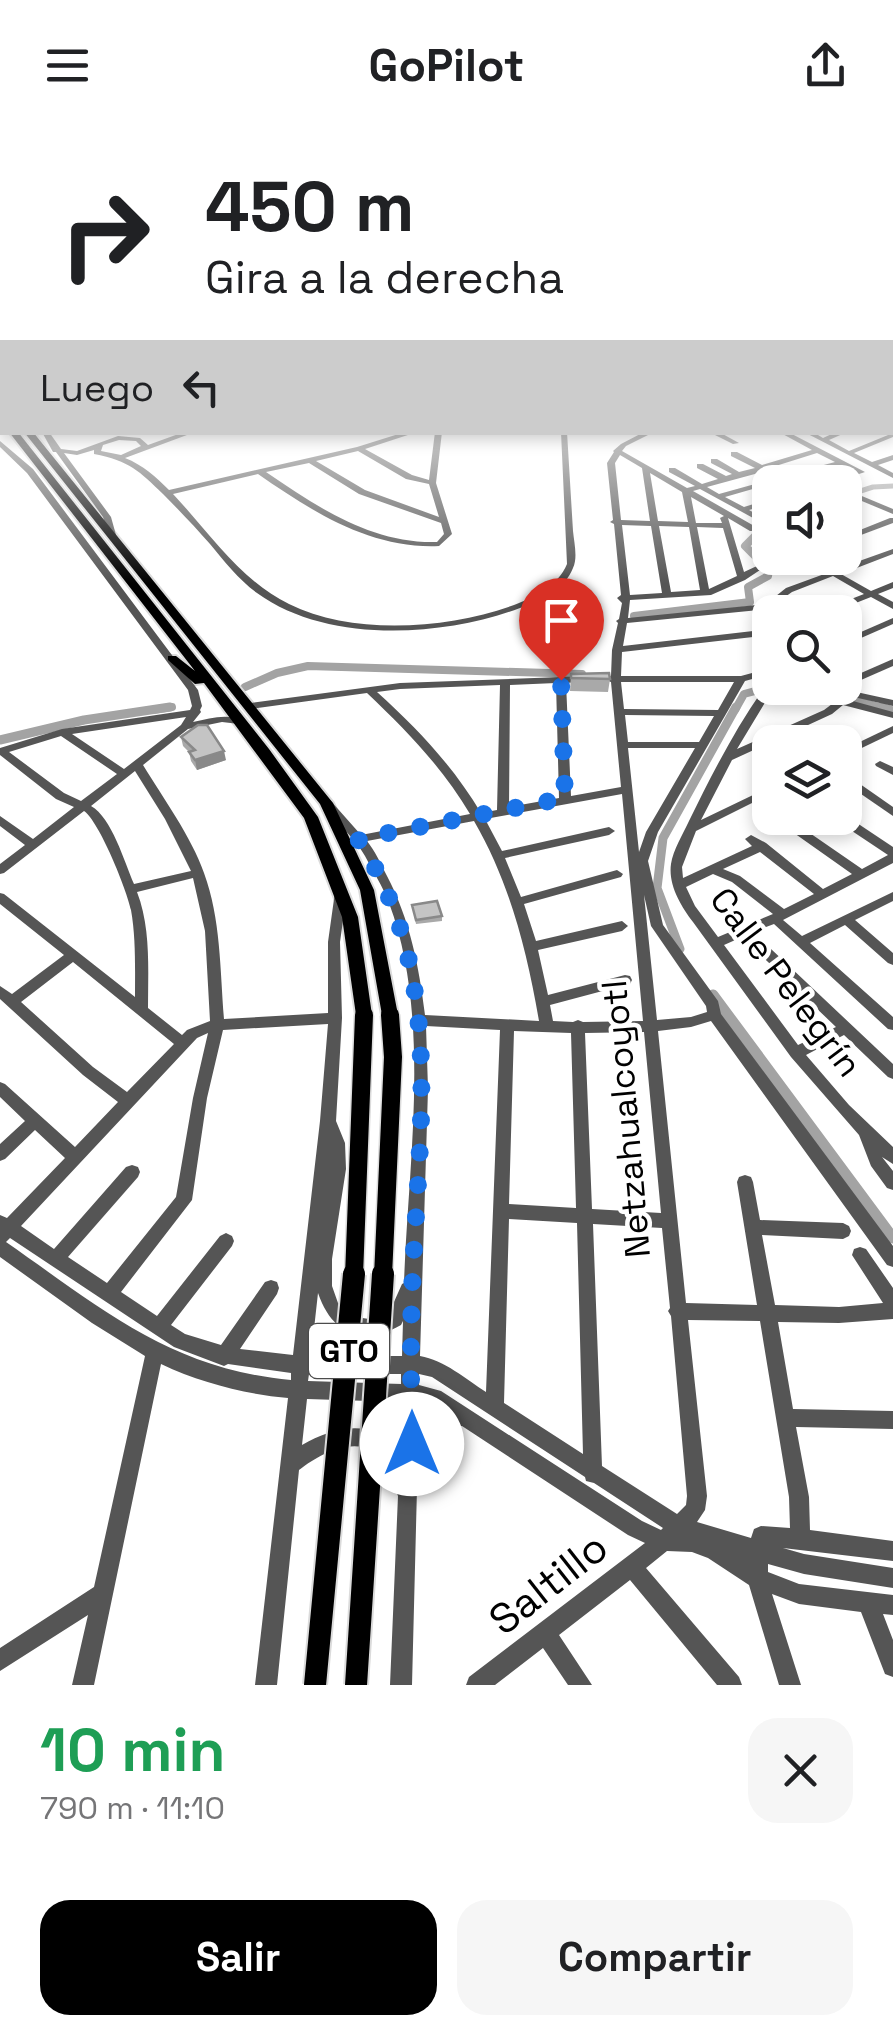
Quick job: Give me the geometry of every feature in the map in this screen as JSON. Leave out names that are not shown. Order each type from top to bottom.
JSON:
[{"type":"main road","name":"GTO","points":[[17,439],[239,720],[310,818],[341,892],[354,936],[364,1015],[360,1205],[339,1488],[316,1685]]},
{"type":"main road","name":"GTO","points":[[33,439],[252,706],[326,804],[367,890],[390,1015],[393,1056],[387,1210],[356,1685]]},
{"type":"main road","points":[[68,464],[72,488]]},
{"type":"main road","points":[[95,538],[97,560]]},
{"type":"main road","points":[[172,658],[227,705]]},
{"type":"main road","points":[[281,744],[304,746]]},
{"type":"street","points":[[0,870],[185,727],[196,712],[193,690],[172,658],[6,439]]},
{"type":"street","points":[[48,439],[106,517],[112,534]]},
{"type":"street","points":[[68,464],[102,444],[127,439]]},
{"type":"street","points":[[132,439],[144,442],[143,469]]},
{"type":"street","points":[[116,457],[173,439]]},
{"type":"street","points":[[166,494],[393,439]]},
{"type":"street","points":[[260,472],[322,513],[401,542],[439,544],[447,538],[432,484],[438,439]]},
{"type":"street","points":[[102,444],[116,457],[143,469],[258,590],[289,608],[330,620],[385,626],[468,621],[535,599],[553,588],[569,571],[564,439]]},
{"type":"street","points":[[726,439],[735,443]]},
{"type":"street","points":[[779,443],[791,439]]},
{"type":"street","points":[[793,439],[893,476]]},
{"type":"street","points":[[820,439],[855,465]]},
{"type":"street","points":[[823,440],[827,439]]},
{"type":"street","points":[[824,465],[880,439]]},
{"type":"street","points":[[622,441],[645,467],[752,528]]},
{"type":"street","name":"Netzahualcoyotl","points":[[622,441],[611,470],[622,601],[616,678],[698,1496],[695,1510],[671,1534]]},
{"type":"street","points":[[0,443],[30,471]]},
{"type":"street","points":[[360,449],[409,477],[432,484]]},
{"type":"street","points":[[56,450],[79,456]]},
{"type":"street","points":[[768,465],[819,450]]},
{"type":"street","points":[[734,454],[756,465]]},
{"type":"street","points":[[767,456],[787,465]]},
{"type":"street","points":[[872,465],[893,458]]},
{"type":"street","points":[[310,460],[362,492],[445,522]]},
{"type":"street","points":[[714,462],[737,474]]},
{"type":"street","points":[[700,466],[723,478]]},
{"type":"street","points":[[645,467],[667,595]]},
{"type":"street","points":[[686,491],[752,469]]},
{"type":"street","points":[[672,470],[752,515]]},
{"type":"street","points":[[719,496],[752,488]]},
{"type":"street","points":[[686,491],[705,593]]},
{"type":"street","points":[[862,498],[893,512]]},
{"type":"street","points":[[743,510],[752,507]]},
{"type":"street","points":[[722,511],[742,578]]},
{"type":"street","points":[[863,531],[893,520]]},
{"type":"street","points":[[615,522],[726,526]]},
{"type":"street","points":[[862,563],[893,552]]},
{"type":"street","points":[[622,601],[705,593],[752,572]]},
{"type":"street","points":[[781,595],[830,575]]},
{"type":"street","points":[[839,575],[893,606]]},
{"type":"street","points":[[862,597],[893,585]]},
{"type":"street","points":[[622,622],[752,609]]},
{"type":"street","points":[[862,635],[893,622]]},
{"type":"street","points":[[617,650],[752,634]]},
{"type":"street","points":[[862,677],[893,662]]},
{"type":"street","points":[[752,677],[741,680],[719,713],[652,832],[642,861],[657,926],[713,1006],[714,1015],[893,1260]]},
{"type":"street","points":[[252,706],[369,690],[505,682],[616,678],[752,681]]},
{"type":"street","points":[[561,680],[565,798]]},
{"type":"street","points":[[502,810],[505,682]]},
{"type":"street","points":[[369,690],[426,746],[480,816],[521,901],[547,1024]]},
{"type":"street","points":[[862,696],[893,704]]},
{"type":"street","points":[[862,701],[893,715]]},
{"type":"street","name":"Calle Pelegrín","points":[[757,705],[742,726],[694,828],[677,854],[680,885],[692,914],[796,1054],[865,1133],[893,1157]]},
{"type":"street","points":[[727,758],[828,712],[831,705]]},
{"type":"street","points":[[0,751],[62,732],[196,712]]},
{"type":"street","points":[[620,712],[719,713]]},
{"type":"street","points":[[185,727],[222,718],[239,720]]},
{"type":"street","points":[[862,745],[893,729]]},
{"type":"street","points":[[62,732],[124,774]]},
{"type":"street","points":[[624,746],[699,746]]},
{"type":"street","points":[[0,751],[100,820],[132,889],[140,933],[141,1012]]},
{"type":"street","points":[[108,1294],[184,1200],[200,1098],[217,1025],[211,931],[198,873],[172,819],[137,764]]},
{"type":"street","points":[[880,764],[893,772]]},
{"type":"street","points":[[358,839],[628,788]]},
{"type":"street","points":[[862,791],[893,812]]},
{"type":"street","points":[[694,828],[752,799]]},
{"type":"street","points":[[326,804],[343,818],[380,873],[398,916],[420,1020],[422,1127],[413,1270],[412,1444],[401,1685]]},
{"type":"street","points":[[0,820],[33,845]]},
{"type":"street","points":[[500,854],[609,831]]},
{"type":"street","points":[[716,942],[782,919],[893,855],[862,833]]},
{"type":"street","points":[[806,835],[860,874]]},
{"type":"street","points":[[680,885],[739,857],[756,843],[822,894]]},
{"type":"street","points":[[736,879],[739,857]]},
{"type":"street","points":[[713,870],[736,879],[893,1026]]},
{"type":"street","points":[[132,889],[198,873]]},
{"type":"street","points":[[521,901],[617,874]]},
{"type":"street","points":[[266,1685],[328,1121],[336,1018],[334,942],[341,892]]},
{"type":"street","points":[[0,897],[182,1043]]},
{"type":"street","points":[[802,942],[892,897]]},
{"type":"street","points":[[848,921],[893,960]]},
{"type":"street","points":[[532,947],[622,926]]},
{"type":"street","points":[[745,932],[893,1072]]},
{"type":"street","points":[[72,956],[6,996],[128,1101]]},
{"type":"street","points":[[544,1001],[625,980]]},
{"type":"street","points":[[420,1020],[648,1026],[714,1015]]},
{"type":"street","points":[[336,1018],[200,1029],[3,1229],[56,1259],[180,1342],[224,1357],[299,1365],[412,1365],[438,1370],[593,1474],[671,1534],[893,1578]]},
{"type":"street","points":[[495,1408],[506,1024]]},
{"type":"street","points":[[578,1025],[593,1474]]},
{"type":"street","points":[[796,1054],[846,1028]]},
{"type":"street","points":[[0,1088],[75,1157]]},
{"type":"street","points":[[0,1154],[36,1120]]},
{"type":"street","points":[[328,1121],[338,1138],[339,1163],[323,1280],[327,1302],[342,1319],[358,1327],[384,1326],[400,1312],[413,1270]]},
{"type":"street","points":[[865,1133],[876,1160],[893,1184]]},
{"type":"street","points":[[56,1259],[132,1172]]},
{"type":"street","points":[[745,1182],[799,1497],[800,1538]]},
{"type":"street","points":[[500,1211],[669,1221]]},
{"type":"street","points":[[753,1227],[843,1231]]},
{"type":"street","points":[[160,1327],[226,1241]]},
{"type":"street","points":[[0,1246],[155,1352],[204,1373],[236,1381],[411,1392],[435,1397],[610,1513],[714,1550],[757,1578],[799,1594],[893,1604]]},
{"type":"street","points":[[860,1255],[893,1303]]},
{"type":"street","points":[[224,1357],[271,1288]]},
{"type":"street","points":[[677,1311],[839,1315],[893,1311]]},
{"type":"street","points":[[82,1685],[155,1352]]},
{"type":"street","points":[[412,1444],[424,1422],[438,1414],[478,1426]]},
{"type":"street","points":[[786,1418],[893,1420]]},
{"type":"street","points":[[289,1466],[320,1444],[335,1439],[367,1438],[378,1442],[396,1461],[409,1501]]},
{"type":"street","name":"Saltillo","points":[[477,1685],[671,1534]]},
{"type":"street","points":[[790,1685],[757,1578],[761,1536],[893,1552]]},
{"type":"street","points":[[632,1566],[732,1685]]},
{"type":"street","points":[[0,1660],[102,1594]]},
{"type":"street","points":[[868,1601],[893,1666]]},
{"type":"street","points":[[545,1633],[581,1685]]},
{"type":"building","points":[[609,673],[610,679],[571,678],[571,674]]},
{"type":"building","points":[[198,725],[207,725],[224,751],[195,760],[189,752],[195,750],[181,737]]},
{"type":"building","points":[[437,901],[442,916],[416,920],[412,905]]},
{"type":"waterway","points":[[862,491],[893,486]]},
{"type":"waterway","points":[[752,539],[745,546],[752,553]]},
{"type":"waterway","points":[[634,616],[750,602],[748,587],[768,575]]},
{"type":"waterway","points":[[245,687],[277,673],[308,666],[582,674]]},
{"type":"waterway","points":[[735,710],[744,694],[752,692]]},
{"type":"waterway","points":[[862,702],[889,710]]},
{"type":"waterway","points":[[0,740],[84,720],[170,707]]},
{"type":"waterway","points":[[153,710],[172,707]]},
{"type":"waterway","points":[[680,949],[657,888],[663,838],[736,707]]},
{"type":"waterway","points":[[881,707],[893,711]]},
{"type":"waterway","points":[[713,995],[893,1238]]},
{"type":"route","points":[[412,1444],[413,1270],[422,1127],[420,1020],[398,916],[380,873],[358,839],[565,798],[561,680]]}]
